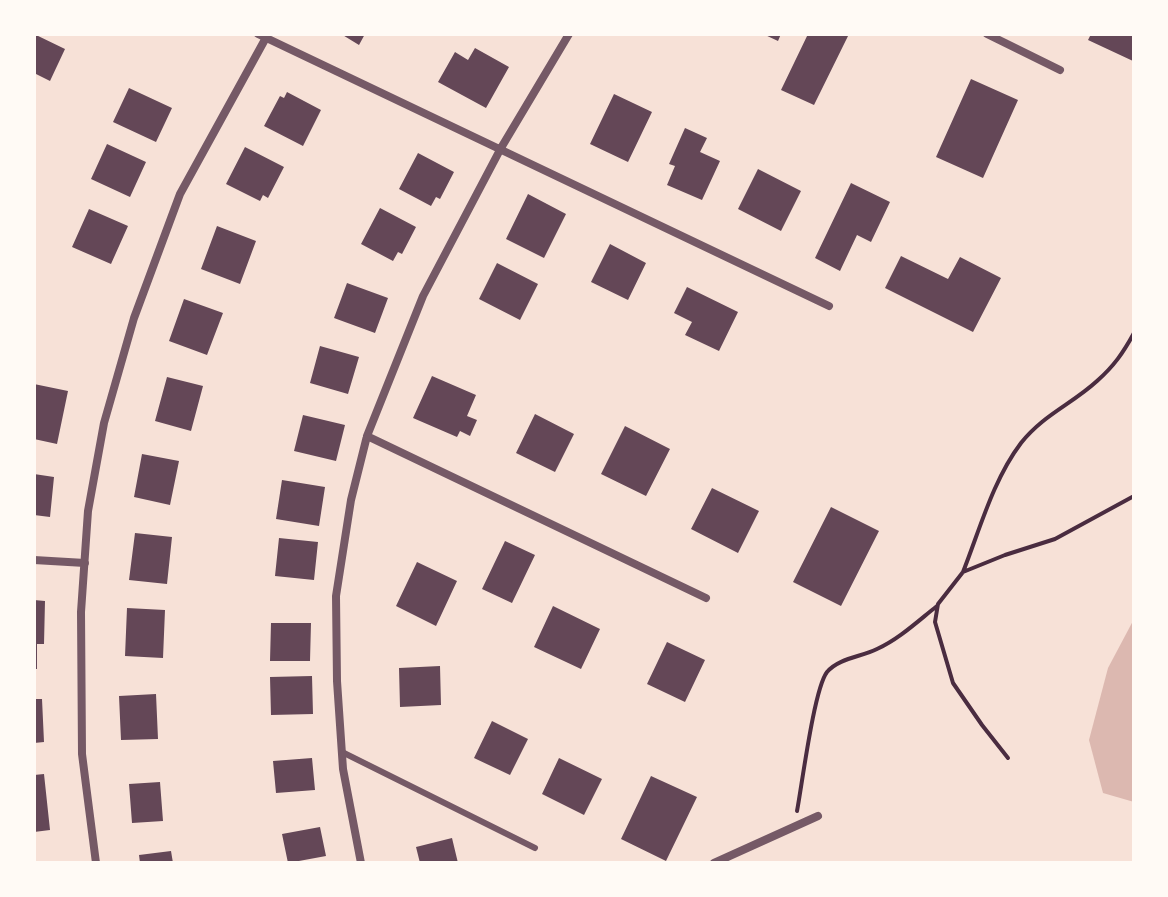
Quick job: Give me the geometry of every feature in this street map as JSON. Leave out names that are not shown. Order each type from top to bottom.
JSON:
[{"type":"street","points":[[361,863],[342,752],[336,596],[351,500],[367,436],[423,296],[501,148],[569,34]]},
{"type":"street","points":[[987,34],[1060,70]]},
{"type":"street","points":[[96,863],[82,754],[81,612],[88,511],[104,423],[134,318],[180,194],[264,35],[829,306]]},
{"type":"street","points":[[367,436],[706,598]]},
{"type":"street","points":[[34,560],[85,563]]},
{"type":"street","points":[[714,863],[818,816]]},
{"type":"lane","points":[[342,752],[535,848]]},
{"type":"path","points":[[794,827],[818,697],[827,673],[846,660],[878,649],[938,604],[963,572],[1001,478],[1021,443],[1050,414],[1095,384],[1118,362],[1134,333]]},
{"type":"path","points":[[963,572],[1055,539],[1134,496]]},
{"type":"path","points":[[938,604],[935,622],[953,683],[1008,758]]},
{"type":"shaded area","points":[[1134,619],[1134,802],[1103,793],[1089,740],[1108,668]]},
{"type":"building","points":[[34,34],[65,49],[50,81],[34,73]]},
{"type":"building","points":[[341,34],[365,34],[359,45]]},
{"type":"building","points":[[763,34],[781,34],[778,41]]},
{"type":"building","points":[[808,34],[849,34],[814,105],[781,90]]},
{"type":"building","points":[[1091,34],[1134,34],[1133,61],[1088,40]]},
{"type":"building","points":[[475,48],[509,67],[486,108],[438,82],[455,52],[468,60]]},
{"type":"building","points":[[971,79],[1018,100],[983,178],[936,157]]},
{"type":"building","points":[[129,88],[172,108],[156,142],[113,122]]},
{"type":"building","points":[[287,92],[321,110],[303,146],[264,126],[280,96],[284,98]]},
{"type":"building","points":[[614,94],[652,112],[628,162],[590,144]]},
{"type":"building","points":[[685,128],[707,138],[700,152],[720,161],[702,200],[667,185],[675,166],[669,164]]},
{"type":"building","points":[[107,144],[146,162],[130,197],[91,179]]},
{"type":"building","points":[[245,147],[284,167],[268,198],[263,195],[260,201],[226,184]]},
{"type":"building","points":[[418,153],[454,172],[440,199],[436,197],[431,206],[399,189]]},
{"type":"building","points":[[758,169],[801,191],[781,231],[738,209]]},
{"type":"building","points":[[851,183],[890,202],[871,242],[857,235],[840,271],[815,258]]},
{"type":"building","points":[[528,194],[566,214],[544,258],[506,239]]},
{"type":"building","points":[[380,208],[416,227],[402,254],[398,252],[393,261],[361,244]]},
{"type":"building","points":[[89,209],[128,226],[111,264],[72,247]]},
{"type":"building","points":[[217,226],[256,241],[240,284],[201,269]]},
{"type":"building","points":[[610,244],[646,263],[628,300],[591,282]]},
{"type":"building","points":[[901,256],[948,279],[960,257],[1001,278],[973,332],[885,288]]},
{"type":"building","points":[[497,263],[538,284],[520,320],[479,299]]},
{"type":"building","points":[[347,283],[388,298],[375,333],[334,318]]},
{"type":"building","points":[[687,287],[738,312],[719,351],[685,335],[692,322],[674,313]]},
{"type":"building","points":[[184,299],[223,313],[207,355],[169,341]]},
{"type":"building","points":[[320,346],[359,357],[348,394],[310,383]]},
{"type":"building","points":[[432,376],[476,395],[467,416],[477,420],[470,436],[460,431],[457,437],[413,418]]},
{"type":"building","points":[[167,377],[203,386],[191,431],[155,421]]},
{"type":"building","points":[[34,384],[68,391],[57,444],[34,439]]},
{"type":"building","points":[[535,414],[574,434],[555,472],[516,453]]},
{"type":"building","points":[[303,415],[345,425],[336,461],[294,451]]},
{"type":"building","points":[[625,426],[670,449],[646,496],[601,474]]},
{"type":"building","points":[[142,454],[179,461],[170,505],[134,497]]},
{"type":"building","points":[[34,474],[54,477],[50,517],[34,515]]},
{"type":"building","points":[[282,480],[325,487],[319,526],[276,519]]},
{"type":"building","points":[[712,488],[759,511],[738,553],[691,529]]},
{"type":"building","points":[[831,507],[879,531],[841,606],[793,582]]},
{"type":"building","points":[[135,533],[172,537],[167,584],[129,580]]},
{"type":"building","points":[[279,538],[318,542],[314,580],[275,576]]},
{"type":"building","points":[[505,541],[535,555],[512,603],[482,589]]},
{"type":"building","points":[[417,562],[457,581],[436,626],[396,606]]},
{"type":"building","points":[[34,600],[45,601],[44,644],[37,644],[37,669],[34,669]]},
{"type":"building","points":[[553,606],[600,629],[581,669],[534,647]]},
{"type":"building","points":[[127,608],[165,610],[163,658],[125,656]]},
{"type":"building","points":[[271,623],[311,623],[310,661],[270,661]]},
{"type":"building","points":[[667,642],[705,660],[685,702],[647,684]]},
{"type":"building","points":[[440,666],[441,705],[400,707],[399,668]]},
{"type":"building","points":[[312,676],[313,714],[271,715],[270,677]]},
{"type":"building","points":[[156,694],[158,739],[121,740],[119,696]]},
{"type":"building","points":[[34,699],[42,699],[44,742],[34,743]]},
{"type":"building","points":[[492,721],[528,739],[510,775],[474,758]]},
{"type":"building","points":[[312,758],[315,790],[276,793],[273,761]]},
{"type":"building","points":[[559,758],[602,779],[584,815],[542,794]]},
{"type":"building","points":[[44,774],[50,830],[34,832],[34,775]]},
{"type":"building","points":[[651,776],[697,797],[666,861],[621,839]]},
{"type":"building","points":[[160,782],[163,821],[132,823],[129,784]]},
{"type":"building","points":[[320,827],[326,856],[288,863],[282,834]]},
{"type":"building","points":[[452,838],[458,863],[420,863],[416,847]]},
{"type":"building","points":[[171,851],[173,863],[140,863],[139,855]]}]
